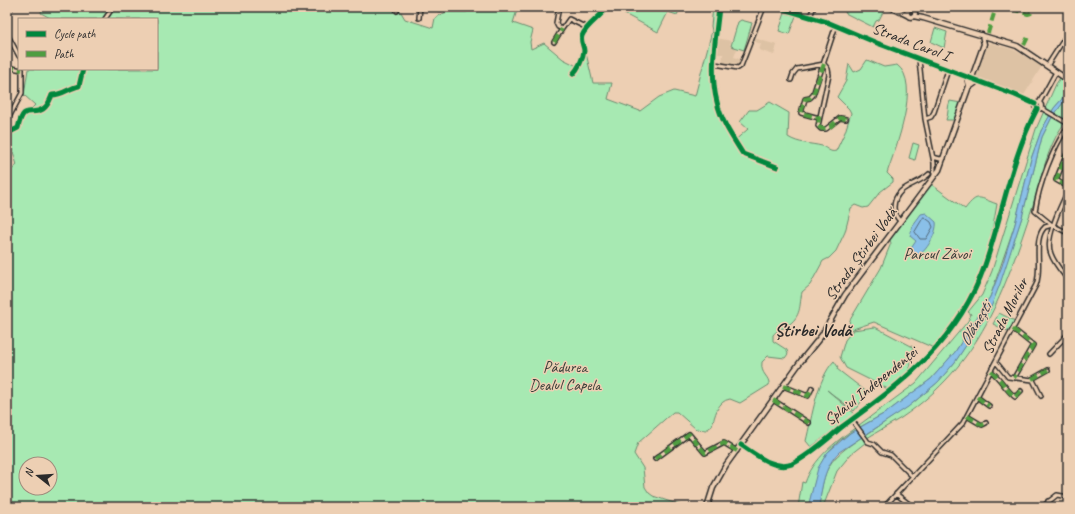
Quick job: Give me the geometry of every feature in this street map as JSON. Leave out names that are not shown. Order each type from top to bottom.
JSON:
[{"type":"main road","points":[[891,7],[898,10],[911,11],[923,18],[1021,48],[1068,80]]},
{"type":"main road","points":[[984,36],[984,43]]},
{"type":"main road","points":[[984,43],[992,38]]},
{"type":"main road","name":"Strada Știrbei Vodă","points":[[707,507],[718,478],[736,451],[822,335],[840,301],[934,178],[944,158],[984,43]]},
{"type":"main road","points":[[967,77],[968,90]]},
{"type":"main road","points":[[968,90],[978,81]]},
{"type":"street","points":[[7,11],[12,7]]},
{"type":"street","points":[[106,18],[113,7]]},
{"type":"street","points":[[395,7],[397,11]]},
{"type":"street","points":[[419,18],[420,7]]},
{"type":"street","points":[[559,7],[556,25],[562,29]]},
{"type":"street","points":[[573,74],[578,68],[584,53],[582,39],[587,28],[600,17],[607,7]]},
{"type":"street","points":[[719,7],[714,64],[714,84],[717,103],[730,134],[743,154],[777,167]]},
{"type":"street","points":[[714,64],[738,68],[741,66],[764,7]]},
{"type":"street","name":"Strada Carol I","points":[[777,7],[836,25],[918,59],[1035,104]]},
{"type":"street","points":[[810,16],[814,7]]},
{"type":"street","points":[[554,42],[569,19],[587,28]]},
{"type":"street","points":[[819,118],[801,113],[804,99],[810,98],[813,95],[836,25]]},
{"type":"street","points":[[1047,66],[1068,33]]},
{"type":"street","points":[[7,34],[18,54]]},
{"type":"street","points":[[918,59],[925,119],[933,157],[934,178]]},
{"type":"street","points":[[791,80],[797,69],[824,64]]},
{"type":"street","points":[[824,64],[829,75],[818,126],[824,130],[840,118],[846,119]]},
{"type":"street","points":[[7,67],[18,68]]},
{"type":"street","points":[[7,121],[22,93],[22,70]]},
{"type":"street","points":[[7,130],[12,131],[18,128],[21,117],[25,113],[42,110],[48,105],[52,95],[62,95],[70,88],[79,86],[83,70]]},
{"type":"street","points":[[925,119],[931,117],[934,112],[948,70]]},
{"type":"street","points":[[1041,108],[1037,109],[1035,104],[1039,103],[1057,73]]},
{"type":"street","points":[[1039,103],[1041,108],[1067,122],[1048,168],[1035,209],[1036,213],[1052,225],[1068,233]]},
{"type":"street","name":"Splaiul Independenței","points":[[741,446],[774,464],[789,465],[799,460],[853,421],[913,372],[936,349],[962,313],[983,270],[1018,152],[1037,109]]},
{"type":"street","points":[[1064,132],[1068,126]]},
{"type":"street","points":[[1068,151],[1056,180],[1068,187]]},
{"type":"street","points":[[933,157],[940,159],[944,158]]},
{"type":"street","points":[[900,221],[896,216],[894,207],[898,193],[905,186],[923,179],[929,174]]},
{"type":"street","points":[[1068,191],[1052,225],[1050,252],[1068,280]]},
{"type":"street","name":"Strada Morilor","points":[[884,507],[963,423],[996,362],[1038,278],[1041,233],[1045,227],[1052,225]]},
{"type":"street","points":[[1013,329],[1033,345],[1014,378]]},
{"type":"street","points":[[1048,354],[1068,334]]},
{"type":"street","points":[[996,362],[1007,376],[1014,378],[1032,379],[1048,370]]},
{"type":"street","points":[[991,371],[1002,380],[1005,389],[1014,396],[1016,397],[1021,391]]},
{"type":"street","points":[[1032,379],[1036,383],[1041,396]]},
{"type":"street","points":[[783,386],[808,396],[812,388]]},
{"type":"street","points":[[977,397],[989,406]]},
{"type":"street","points":[[773,400],[809,423]]},
{"type":"street","points":[[967,416],[982,425],[986,423]]},
{"type":"street","points":[[853,421],[868,442],[874,444],[882,452],[891,455],[913,477]]},
{"type":"street","points":[[655,459],[689,434],[705,453],[724,444],[736,451]]},
{"type":"street","points":[[896,494],[913,507]]},
{"type":"street","points":[[1042,507],[1057,495],[1068,497]]},
{"type":"street","points":[[1048,501],[1051,507]]},
{"type":"shaded area","points":[[717,38],[731,41],[730,46],[737,49],[734,57],[741,60],[740,64],[722,63],[723,54],[717,54]]},
{"type":"shaded area","points":[[754,38],[777,45],[774,55],[759,50],[761,44],[753,41]]},
{"type":"shaded area","points":[[991,43],[1014,50],[1042,66],[1024,95],[976,78],[987,47]]},
{"type":"green space","name":"Pădurea Dealul Capela","points":[[42,7],[398,7],[405,19],[433,28],[435,18],[446,12],[467,12],[470,7],[518,7],[513,23],[533,30],[530,42],[531,49],[544,43],[563,59],[577,66],[581,51],[586,53],[593,83],[612,83],[608,99],[640,111],[659,97],[674,91],[695,96],[712,31],[711,26],[713,7],[717,7],[712,61],[713,92],[723,124],[733,142],[748,129],[740,122],[749,110],[757,110],[770,102],[789,113],[788,137],[796,141],[822,146],[830,151],[836,151],[845,132],[851,113],[837,97],[846,81],[849,64],[854,72],[861,69],[867,60],[884,67],[897,65],[904,74],[907,86],[907,101],[900,133],[887,173],[893,179],[893,182],[880,192],[868,207],[863,208],[855,205],[851,208],[845,232],[836,251],[829,258],[823,261],[810,285],[802,292],[798,315],[787,326],[773,335],[773,341],[787,350],[788,354],[785,358],[768,356],[762,362],[762,370],[768,379],[769,385],[740,403],[730,399],[726,400],[719,406],[712,426],[706,430],[696,429],[677,412],[673,412],[638,443],[634,454],[643,468],[645,487],[649,493],[653,496],[680,505],[681,507],[7,507],[7,174],[17,165],[9,138],[22,113],[31,109],[35,105],[24,95],[28,70],[158,70],[158,18],[50,18],[41,13]]},
{"type":"green space","points":[[619,7],[681,7],[677,15],[668,12],[658,32],[617,10]]},
{"type":"green space","points":[[848,7],[876,7],[884,10],[879,20],[876,21],[873,27],[845,13]]},
{"type":"green space","points":[[785,13],[796,16],[789,34],[779,31]]},
{"type":"green space","points":[[741,20],[752,23],[744,50],[731,46],[738,22]]},
{"type":"green space","points":[[935,28],[947,32],[944,48],[931,42]]},
{"type":"green space","points":[[1068,66],[1068,87],[1041,131],[1031,159],[1015,224],[990,297],[955,352],[931,379],[887,412],[860,427],[859,425],[916,383],[968,321],[971,314],[968,312],[982,295],[992,271],[1036,129],[1056,84]]},
{"type":"green space","points":[[1068,96],[1068,119],[1055,138],[1051,148],[1011,267],[1000,296],[986,324],[970,350],[951,374],[928,397],[901,418],[867,438],[866,435],[913,403],[938,382],[955,362],[991,307],[1022,217],[1042,137],[1051,119]]},
{"type":"green space","points":[[950,101],[961,103],[955,120],[946,120]]},
{"type":"green space","points":[[913,143],[919,145],[915,160],[909,158]]},
{"type":"green space","name":"Parcul Zăvoi","points":[[931,184],[965,209],[976,198],[982,198],[997,204],[986,257],[977,282],[965,306],[934,348],[874,322],[847,331],[850,320],[881,268],[891,243],[889,238]]},
{"type":"green space","points":[[999,313],[1015,321],[1009,332],[993,324]]},
{"type":"green space","points":[[875,327],[913,347],[910,368],[900,380],[888,389],[846,368],[840,357],[845,340],[853,330]]},
{"type":"green space","points":[[834,361],[838,367],[837,369],[868,393],[854,411],[827,390],[855,414],[811,447],[806,441],[816,399],[823,378]]},
{"type":"green space","points":[[855,428],[856,429],[834,446],[822,462],[808,507],[798,507],[802,482],[805,483],[813,466],[840,439]]},
{"type":"green space","points":[[862,437],[865,443],[851,454],[837,471],[823,507],[819,507],[823,482],[830,465],[835,458]]},
{"type":"water","name":"Olănești","points":[[1068,87],[1068,96],[1051,119],[1042,137],[1022,217],[1000,284],[991,307],[983,320],[955,362],[938,382],[908,407],[839,452],[830,464],[824,477],[819,507],[808,507],[818,468],[827,453],[850,433],[887,412],[931,379],[955,352],[990,297],[1002,266],[1015,224],[1031,159],[1041,131]]},
{"type":"water","points":[[926,213],[936,222],[935,232],[925,249],[917,256],[912,257],[908,253],[916,241],[910,236],[913,225],[921,214]]},
{"type":"marked path","points":[[988,33],[996,7]]},
{"type":"marked path","points":[[1012,9],[1028,14],[1031,13],[1033,7]]},
{"type":"marked path","points":[[554,42],[562,29]]},
{"type":"marked path","points":[[1024,45],[1028,37]]},
{"type":"marked path","points":[[824,64],[813,95],[810,98],[805,99],[801,113],[819,118],[818,126],[822,129],[830,127],[840,118],[846,119]]},
{"type":"marked path","points":[[7,67],[18,69]]},
{"type":"marked path","points":[[1068,151],[1056,180],[1068,187]]},
{"type":"marked path","points":[[1013,329],[1033,345],[1014,378]]},
{"type":"marked path","points":[[1032,379],[1048,370]]},
{"type":"marked path","points":[[991,371],[1015,397],[1021,391]]},
{"type":"marked path","points":[[783,386],[808,396],[812,388]]},
{"type":"marked path","points":[[977,397],[989,406]]},
{"type":"marked path","points":[[773,400],[809,423]]},
{"type":"marked path","points":[[967,416],[982,425],[986,423]]},
{"type":"marked path","points":[[655,459],[689,434],[705,453],[724,443],[737,451]]},
{"type":"cycle path","points":[[573,74],[580,64],[584,51],[581,40],[584,32],[607,7]]},
{"type":"cycle path","points":[[719,7],[713,67],[715,91],[721,116],[743,154],[777,167]]},
{"type":"cycle path","points":[[777,7],[827,22],[1035,104]]},
{"type":"cycle path","points":[[7,130],[12,131],[18,128],[20,120],[25,113],[34,112],[45,108],[52,95],[59,94],[79,86],[83,70]]},
{"type":"cycle path","points":[[741,445],[759,457],[772,463],[786,466],[792,464],[812,451],[888,392],[928,357],[960,316],[974,292],[985,265],[1020,147],[1037,109]]},
{"type":"district","name":"Știrbei Vodă","points":[[813,330]]}]
